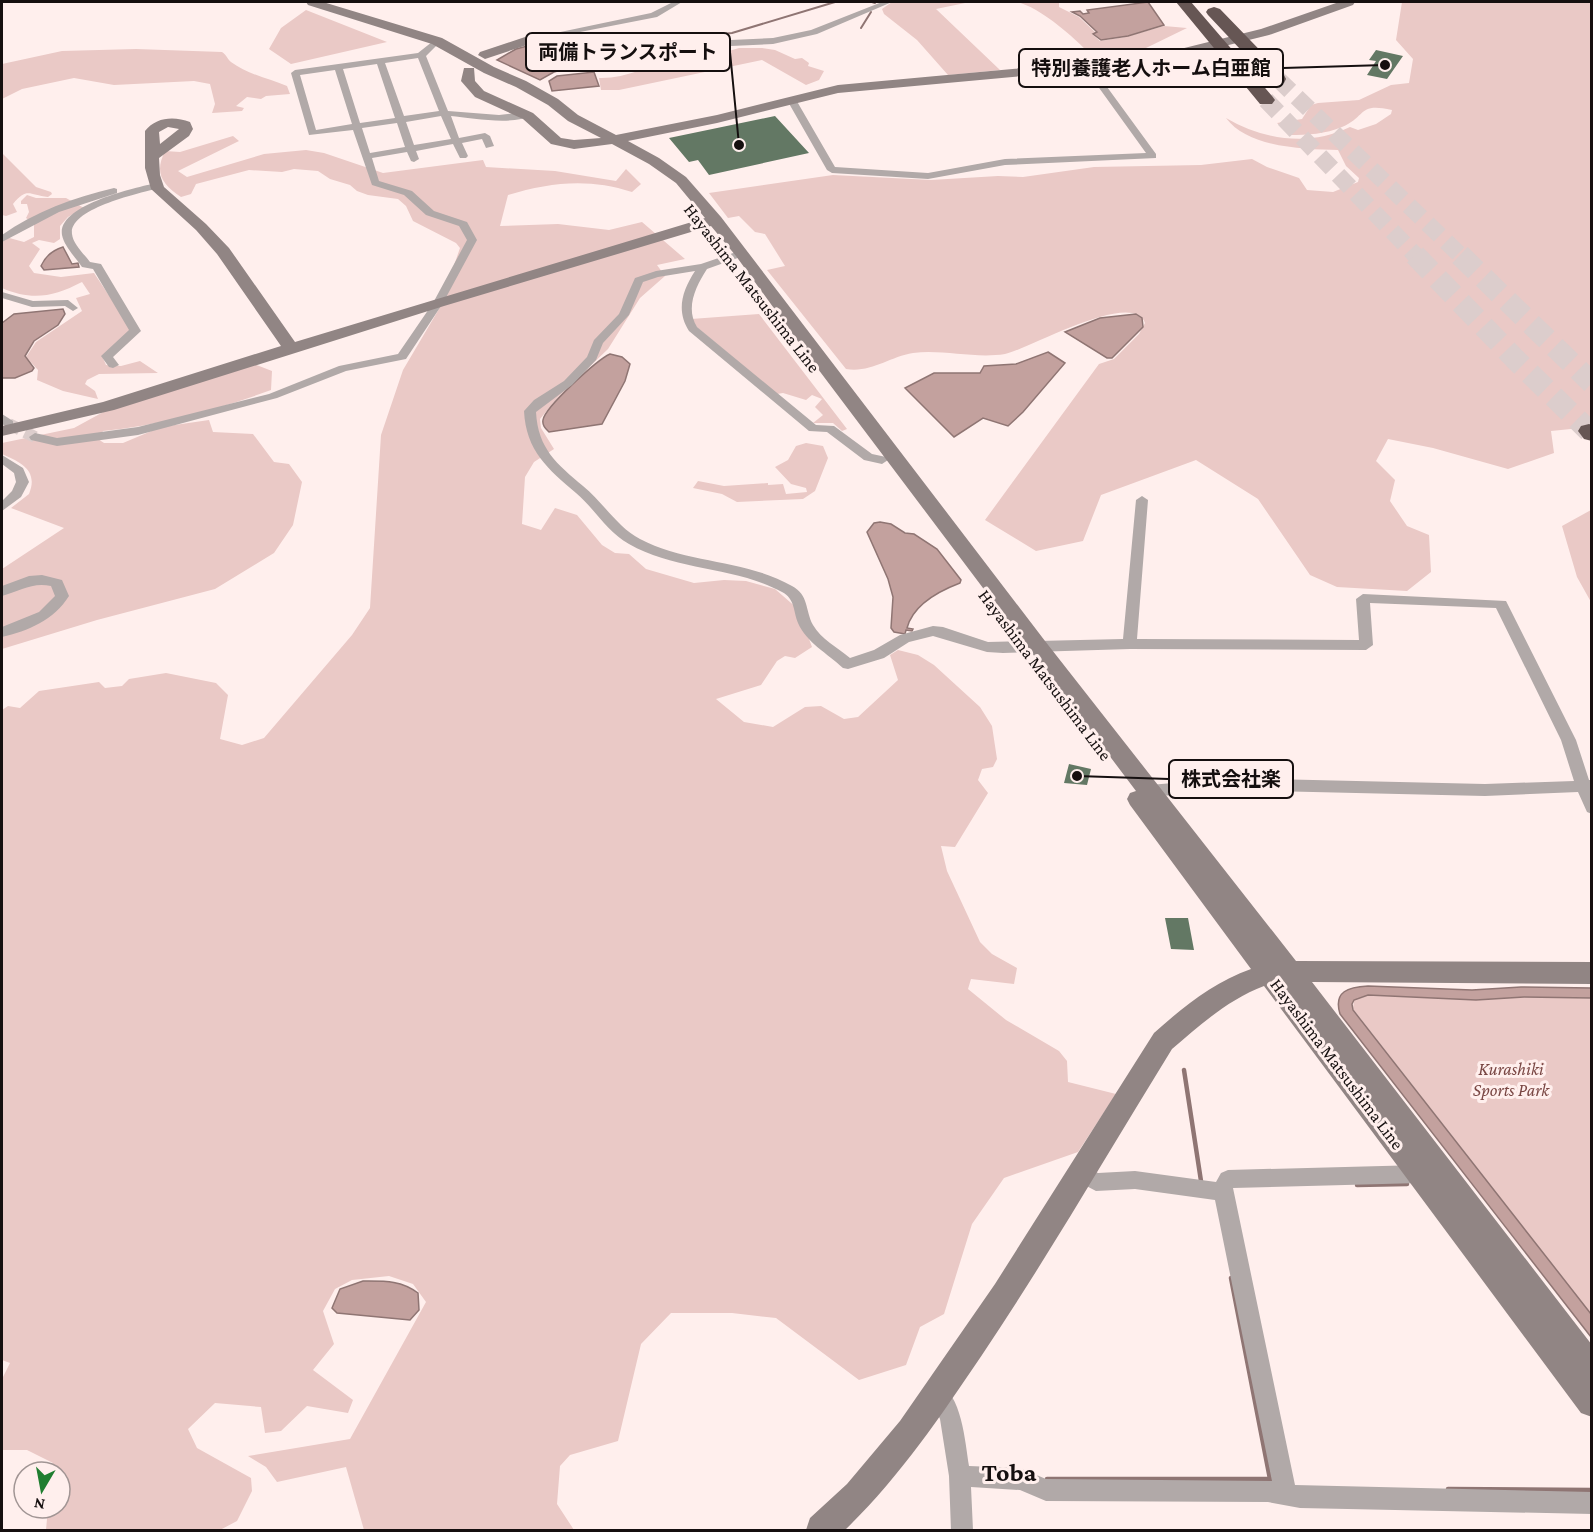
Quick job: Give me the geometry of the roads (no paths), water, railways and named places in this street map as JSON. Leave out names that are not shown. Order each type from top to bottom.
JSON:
[{"type":"highway","points":[[1183,2],[1266,100]]},
{"type":"highway","points":[[1204,2],[1278,79]]},
{"type":"main road","name":"Hayashima Matsushima Line","points":[[312,2],[437,41],[521,84],[611,140],[615,148],[669,184],[709,222],[1279,973],[1592,1370]]},
{"type":"main road","points":[[469,71],[468,81],[475,90],[526,115],[540,124],[554,140],[563,143],[593,144],[717,119],[822,92],[1143,61],[1185,53],[1265,32],[1349,2]]},
{"type":"main road","points":[[485,55],[531,39]]},
{"type":"main road","points":[[153,157],[151,172],[155,185],[201,227],[223,251],[291,348]]},
{"type":"main road","points":[[4,424],[108,406],[291,348],[709,222]]},
{"type":"main road","name":"Hayashima Matsushima Line","points":[[735,255],[882,460],[1030,646],[1150,791],[1420,1174],[1592,1401]]},
{"type":"main road","points":[[822,1530],[858,1495],[911,1432],[1005,1294],[1163,1041],[1194,1014],[1242,983],[1279,973],[1592,973]]},
{"type":"street","points":[[531,39],[646,17],[678,2]]},
{"type":"street","points":[[867,2],[884,4]]},
{"type":"street","points":[[531,39],[567,60],[587,60],[665,46],[773,41],[814,32],[884,4]]},
{"type":"street","points":[[437,41],[421,55],[295,73],[312,133],[445,113],[499,118],[526,115]]},
{"type":"street","points":[[421,55],[463,156]]},
{"type":"street","points":[[380,61],[414,159]]},
{"type":"street","points":[[35,437],[57,442],[138,431],[273,396],[343,368],[402,357],[438,303],[472,240],[463,224],[430,213],[408,193],[375,183],[338,67]]},
{"type":"street","points":[[792,100],[832,170],[928,176],[1005,162],[1154,156],[1088,67]]},
{"type":"street","points":[[368,156],[485,136],[489,146]]},
{"type":"street","points":[[2,239],[16,230],[83,199],[155,185]]},
{"type":"street","points":[[113,365],[107,356],[135,331],[97,267],[86,266],[67,234],[68,227],[72,219],[113,196],[155,185]]},
{"type":"street","points":[[735,255],[703,267],[656,273],[639,280],[624,315],[598,342],[592,358],[568,383],[530,411],[530,423],[553,468],[584,493],[616,530],[634,542],[670,556],[735,569],[788,589],[798,598],[803,607],[806,625],[809,629],[848,664],[879,654],[905,638],[933,631],[943,632],[987,647],[1130,644],[1366,645],[1363,599],[1501,604],[1565,730],[1587,787],[1592,808]]},
{"type":"street","points":[[703,267],[695,278],[687,306],[688,323],[693,329],[813,428],[830,429],[868,457],[882,460]]},
{"type":"street","points":[[2,295],[32,304],[68,303],[73,308]]},
{"type":"street","points":[[2,459],[16,466],[24,483],[19,492],[2,507]]},
{"type":"street","points":[[1130,644],[1142,500]]},
{"type":"street","points":[[2,591],[40,579],[57,583],[62,596],[51,611],[2,632]]},
{"type":"street","points":[[1150,791],[1230,784],[1485,790],[1587,787]]},
{"type":"street","points":[[1082,1174],[1096,1182],[1135,1180],[1220,1188]]},
{"type":"street","points":[[1220,1188],[1228,1179],[1420,1174]]},
{"type":"street","points":[[1220,1188],[1284,1486]]},
{"type":"street","points":[[937,1393],[950,1416],[960,1476],[962,1530]]},
{"type":"street","points":[[960,1476],[1020,1479],[1046,1490],[1268,1491],[1284,1486],[1592,1503]]},
{"type":"waterway","points":[[644,45],[674,38],[732,33],[835,2]]},
{"type":"waterway","points":[[861,28],[871,12]]},
{"type":"waterway","points":[[1184,1070],[1201,1181]]},
{"type":"waterway","points":[[1357,1185],[1407,1184]]},
{"type":"waterway","points":[[1231,1278],[1270,1479]]},
{"type":"waterway","points":[[1047,1479],[1270,1479]]},
{"type":"waterway","points":[[1270,1479],[1276,1481]]},
{"type":"waterway","points":[[1448,1489],[1592,1490]]},
{"type":"tunnel","points":[[1278,79],[1461,256]]},
{"type":"tunnel","points":[[1266,100],[1416,256]]},
{"type":"tunnel","points":[[1415,255],[1515,359],[1589,431]]},
{"type":"tunnel","points":[[1460,255],[1592,383]]},
{"type":"tunnel","points":[[9,424],[35,437]]},
{"type":"place","name":"特別養護老人ホーム白亜館","points":[[1385,65]]},
{"type":"place","name":"両備トランスポート","points":[[739,145]]},
{"type":"place","name":"株式会社楽","points":[[1077,776]]},
{"type":"district","name":"Toba","points":[[1009,1472]]},
{"type":"park label","name":"Kurashiki Sports Park","points":[[1511,1079]]}]
